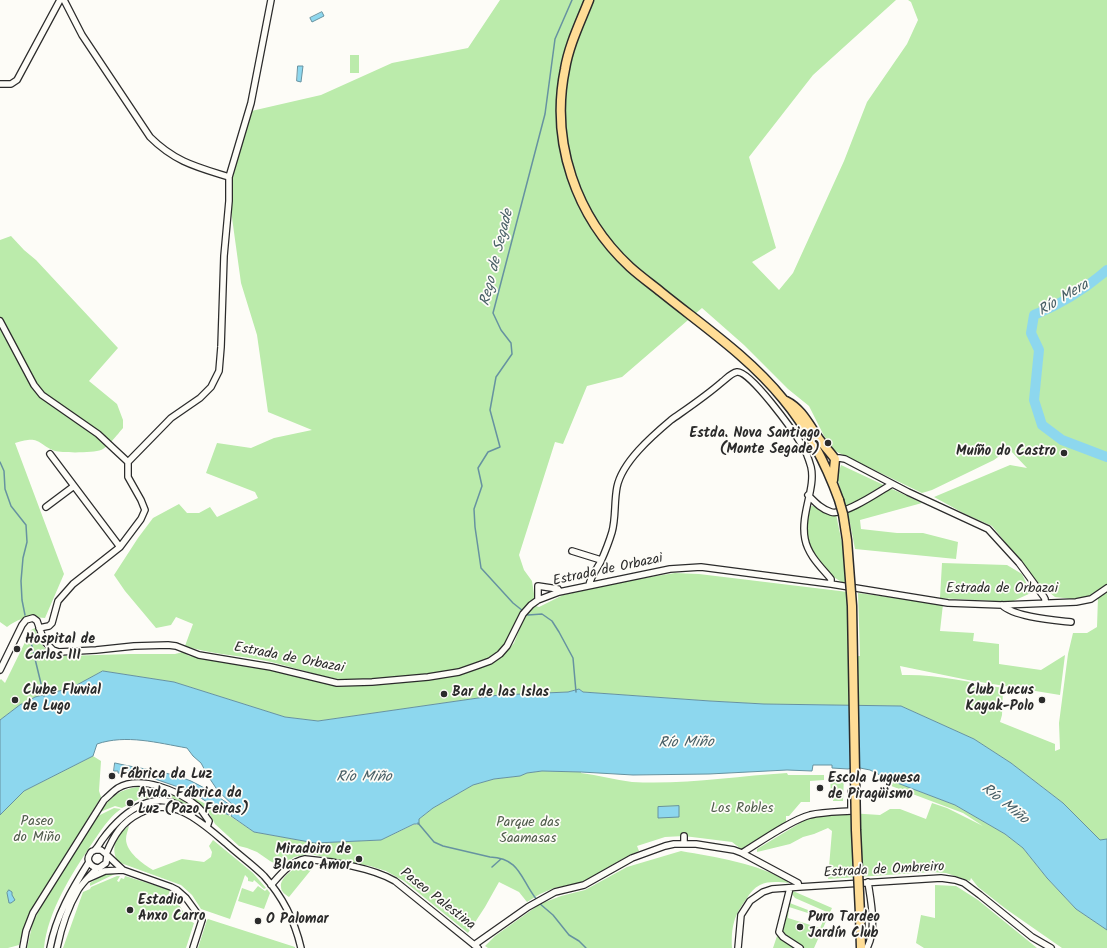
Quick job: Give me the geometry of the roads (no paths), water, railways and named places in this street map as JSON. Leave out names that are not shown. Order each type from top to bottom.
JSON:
[{"type":"highway","points":[[589,0],[573,38],[564,70],[561,98],[565,153],[581,202],[594,225],[610,247],[631,268],[743,357],[784,399],[812,440],[833,483],[839,500],[847,540],[852,606],[856,830],[861,948]]},
{"type":"highway","points":[[784,399],[794,405],[803,414],[819,439],[835,459],[833,483]]},
{"type":"street","points":[[0,84],[11,84],[17,80],[60,0]]},
{"type":"street","points":[[64,0],[82,35],[150,138],[161,148],[183,162],[229,177]]},
{"type":"street","points":[[0,670],[26,620],[33,618],[37,621],[39,628],[49,626],[52,623],[58,601],[73,584],[120,547],[141,519],[145,510],[128,477],[128,462],[171,418],[200,398],[211,387],[219,371],[224,256],[229,202],[229,177],[251,103],[271,0]]},
{"type":"street","points":[[0,320],[34,385],[42,395],[98,434],[128,462]]},
{"type":"street","points":[[589,585],[601,560],[612,531],[617,486],[622,474],[639,450],[652,436],[708,395],[730,375],[737,372],[744,373],[757,386],[785,420],[803,446],[811,468],[811,480],[803,525],[805,540],[811,554],[831,579],[831,584]]},
{"type":"street","points":[[757,386],[766,380]]},
{"type":"street","points":[[803,446],[812,440]]},
{"type":"street","points":[[50,454],[120,547]]},
{"type":"street","points":[[835,459],[845,459],[892,484],[988,529],[1019,563],[1046,599],[1045,603]]},
{"type":"street","points":[[808,495],[821,508],[833,512],[851,508],[892,484]]},
{"type":"street","points":[[46,507],[74,486]]},
{"type":"street","points":[[572,551],[601,560]]},
{"type":"street","name":"Estrada de Orbazai","points":[[39,628],[44,641],[53,650],[59,652],[168,645],[176,646],[199,655],[257,664],[337,683],[397,680],[459,672],[490,660],[500,654],[507,646],[523,614],[538,600],[559,592],[670,569],[701,567],[831,584],[948,603],[1002,605],[1076,602],[1091,599],[1107,588]]},
{"type":"street","points":[[538,600],[538,586],[558,589],[559,592]]},
{"type":"street","points":[[1002,605],[1007,610],[1020,614],[1071,622]]},
{"type":"street","points":[[23,947],[26,931],[33,913],[104,800],[119,787],[131,784],[147,784],[161,787],[175,793],[188,799],[202,810],[209,821],[207,827]]},
{"type":"street","points":[[742,853],[808,815],[851,811],[851,792]]},
{"type":"street","points":[[50,948],[58,918],[74,886],[89,862],[89,856],[113,826],[124,815],[137,806],[158,800],[172,802],[182,806],[200,822]]},
{"type":"street","points":[[58,948],[60,936],[68,913],[79,889],[97,868],[104,866],[107,861],[106,854],[117,830],[129,819],[147,809],[154,807],[168,807],[183,812],[207,827],[263,876],[281,899],[292,921],[301,948]]},
{"type":"street","points":[[684,836],[684,844]]},
{"type":"street","points":[[476,947],[528,907],[546,896],[555,892],[584,886],[641,854],[664,846],[684,844],[709,846],[742,853],[796,882],[799,887]]},
{"type":"street","points":[[95,850],[101,850],[123,870]]},
{"type":"street","name":"Paseo Palestina","points":[[271,885],[290,866],[299,860],[305,859],[318,860],[376,873],[395,881],[476,947]]},
{"type":"street","points":[[89,862],[92,866],[97,868]]},
{"type":"street","points":[[87,879],[105,871],[123,870],[178,890],[186,898],[202,920],[193,948]]},
{"type":"street","name":"Estrada de Ombreiro","points":[[738,948],[741,915],[750,901],[763,892],[799,887],[942,878],[964,883],[1025,932],[1051,948]]},
{"type":"street","points":[[868,882],[872,908],[872,925],[868,948]]},
{"type":"street","points":[[790,888],[779,932],[783,937],[800,948]]},
{"type":"water","points":[[322,12],[324,16],[312,22],[310,18]]},
{"type":"water","points":[[298,66],[303,66],[301,82],[297,81]]},
{"type":"water","name":"Río Miño","points":[[103,671],[174,682],[285,717],[318,721],[499,695],[568,692],[579,689],[583,692],[764,704],[901,706],[974,739],[1011,763],[1063,803],[1100,840],[1107,839],[1107,930],[1076,909],[1047,878],[1023,848],[1005,834],[955,805],[892,781],[870,770],[855,767],[848,769],[832,768],[832,765],[813,765],[812,771],[787,770],[709,774],[633,775],[542,771],[527,773],[520,776],[494,779],[473,785],[433,808],[419,819],[419,824],[414,824],[381,840],[315,843],[254,832],[231,816],[235,807],[218,791],[201,763],[187,748],[142,740],[119,740],[97,744],[93,756],[24,791],[0,815],[0,720],[21,704],[35,697],[71,688]]},
{"type":"water","points":[[115,763],[163,772],[191,781],[233,807],[229,815],[190,791],[152,778],[118,773],[118,771],[114,771]]},
{"type":"water","points":[[679,806],[679,817],[658,818],[658,807]]},
{"type":"water","points":[[9,890],[12,892],[15,900],[11,903],[9,903],[7,893]]},
{"type":"waterway","name":"Rego de Segade","points":[[523,611],[513,603],[481,568],[474,509],[482,486],[478,468],[488,452],[500,447],[490,410],[496,377],[512,354],[511,343],[501,330],[493,313],[545,114],[555,39],[572,0]]},
{"type":"waterway","name":"Río Mera","points":[[1107,270],[1073,296],[1034,315],[1031,333],[1039,350],[1034,400],[1042,425],[1062,440],[1107,457]]},
{"type":"waterway","points":[[0,462],[4,471],[5,489],[11,506],[26,525],[27,542],[23,558],[21,581],[22,600],[25,615]]},
{"type":"waterway","name":"Rego de Segade","points":[[526,613],[528,615],[542,614],[552,621],[559,632],[573,658],[576,692]]},
{"type":"waterway","points":[[29,634],[44,696]]},
{"type":"waterway","points":[[418,823],[434,842],[443,846],[508,861],[519,872],[537,900]]},
{"type":"waterway","points":[[492,867],[501,859]]},
{"type":"waterway","points":[[539,903],[553,915],[569,935],[579,941],[586,948]]},
{"type":"place","name":"Estda. Nova Santiago (Monte Segade)","points":[[828,443]]},
{"type":"place","name":"Muíño do Castro","points":[[1064,453]]},
{"type":"place","name":"Hospital de Carlos III","points":[[17,649]]},
{"type":"place","name":"Bar de las Islas","points":[[444,694]]},
{"type":"place","name":"Clube Fluvial de Lugo","points":[[15,700]]},
{"type":"place","name":"Club Lucus Kayak-Polo","points":[[1042,700]]},
{"type":"place","name":"Fábrica da Luz","points":[[112,776]]},
{"type":"place","name":"Escola Luguesa de Piragüismo","points":[[820,788]]},
{"type":"place","name":"Avda. Fábrica da Luz (Pazo Feiras)","points":[[130,803]]},
{"type":"place","name":"Miradoiro de Blanco Amor","points":[[359,859]]},
{"type":"place","name":"Estadio Anxo Carro","points":[[130,910]]},
{"type":"place","name":"O Palomar","points":[[258,921]]},
{"type":"place","name":"Puro Tardeo Jardín Club","points":[[800,927]]},
{"type":"park label","name":"Los Robles","points":[[742,810]]},
{"type":"park label","name":"Paseo do Miño","points":[[37,832]]},
{"type":"park label","name":"Parque das Saamasas","points":[[528,832]]}]
